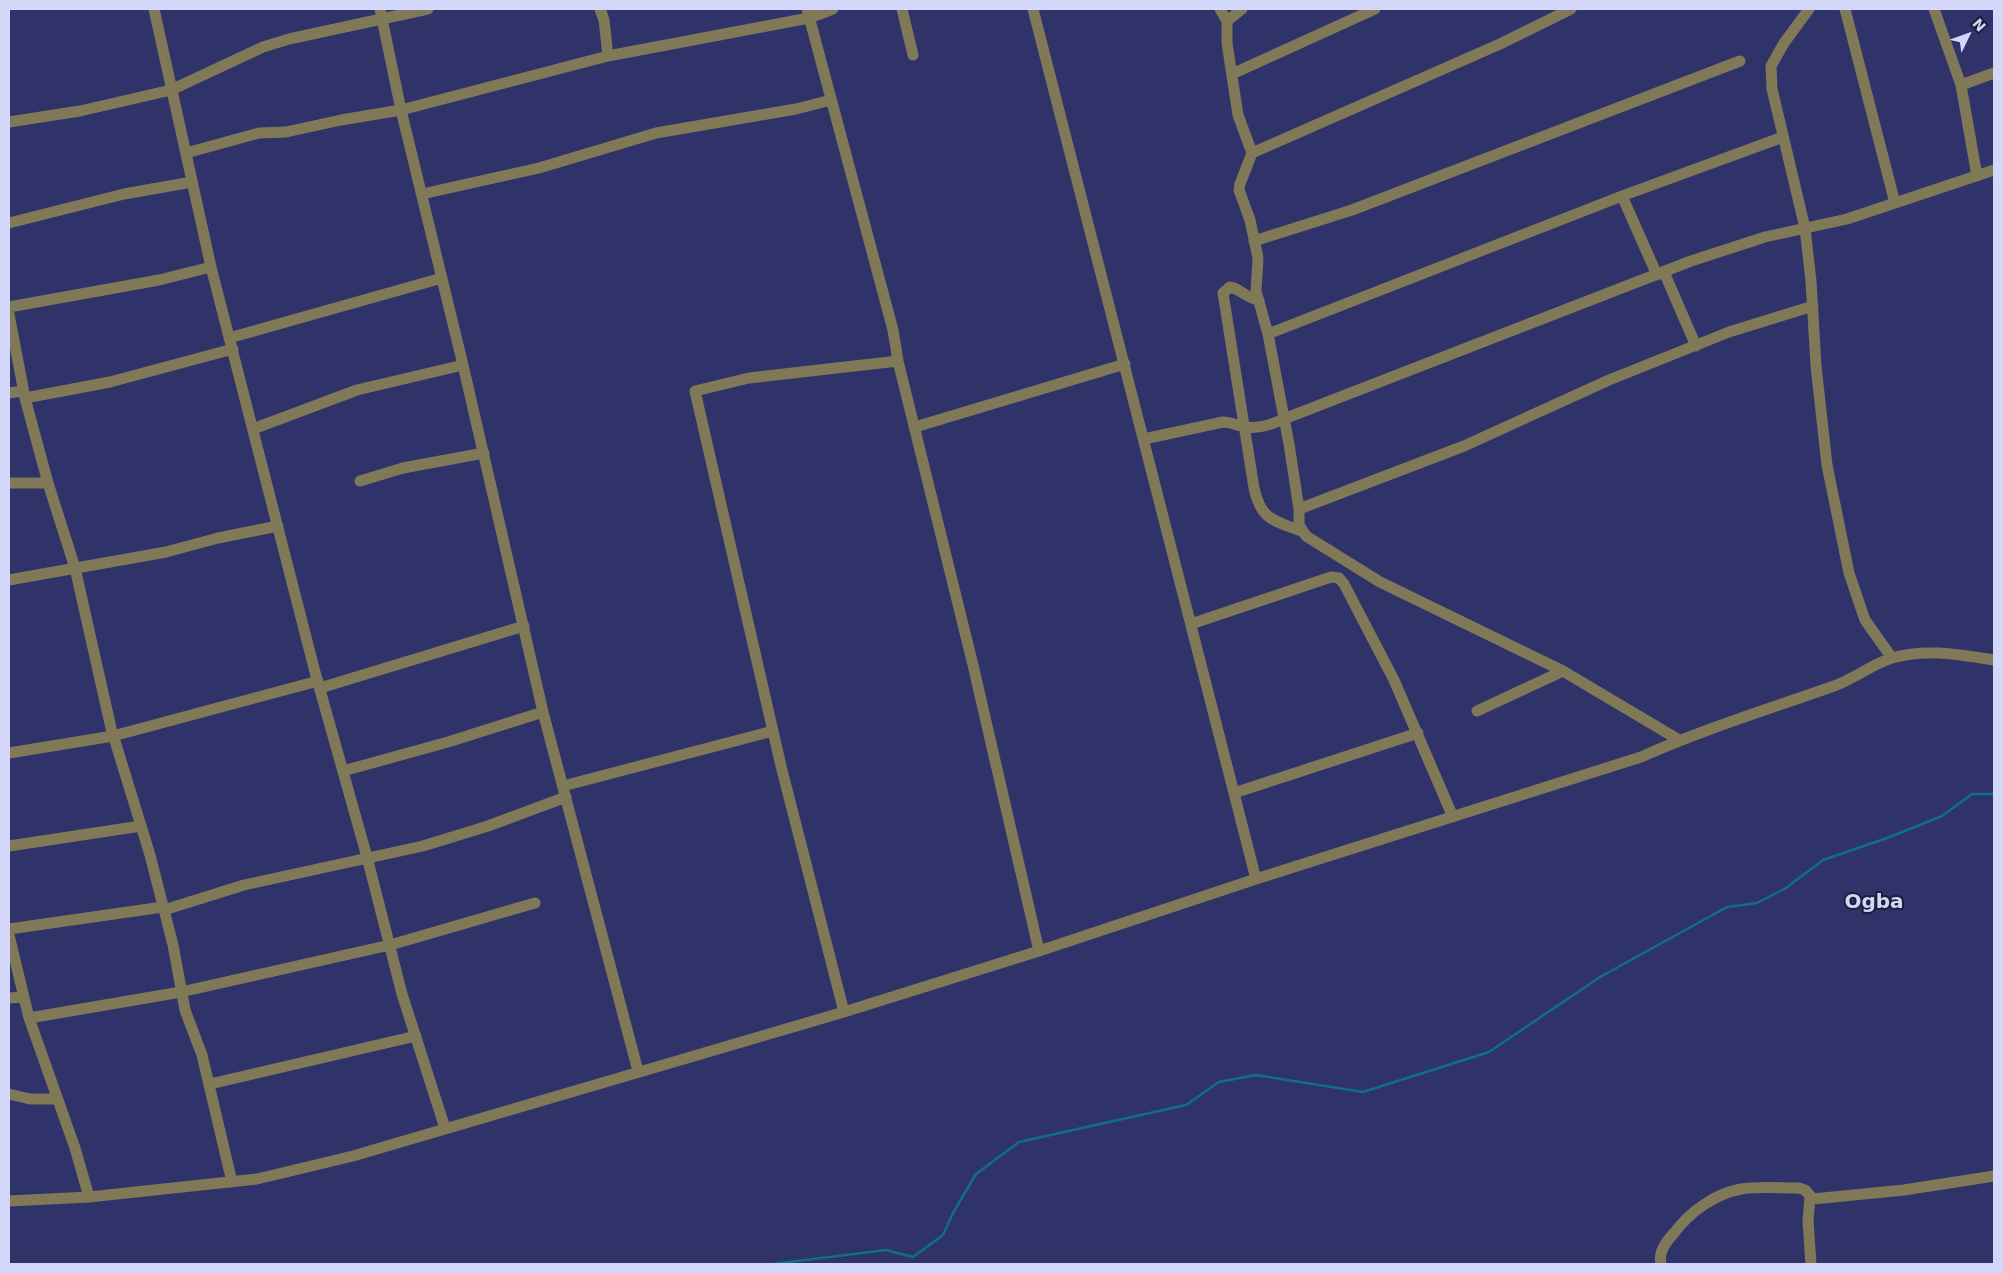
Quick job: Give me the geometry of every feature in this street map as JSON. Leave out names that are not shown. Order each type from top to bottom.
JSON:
[{"type":"street","points":[[154,9],[211,267],[319,684],[367,857],[402,994],[445,1128]]},
{"type":"street","points":[[9,122],[80,110],[172,90],[264,47],[289,39],[381,14],[428,9]]},
{"type":"street","points":[[600,9],[604,20],[608,56]]},
{"type":"street","points":[[186,153],[259,133],[286,132],[401,110],[608,56],[833,9]]},
{"type":"street","points":[[902,9],[913,54]]},
{"type":"street","points":[[1033,9],[1256,879]]},
{"type":"street","points":[[1220,9],[1227,21],[1227,43],[1238,115],[1252,153],[1239,190],[1250,220],[1258,258],[1256,291],[1268,334],[1299,509],[1298,522],[1302,531]]},
{"type":"street","points":[[1227,21],[1242,9]]},
{"type":"street","points":[[1232,74],[1374,9]]},
{"type":"street","points":[[1252,153],[1500,44],[1570,9]]},
{"type":"street","points":[[1809,9],[1784,43],[1771,66],[1772,90],[1805,228],[1813,306],[1816,366],[1828,465],[1849,573],[1864,620],[1892,658]]},
{"type":"street","points":[[1845,9],[1895,203]]},
{"type":"street","points":[[1934,9],[1961,85],[1977,176]]},
{"type":"street","points":[[808,13],[893,330],[898,361],[973,665],[1039,952]]},
{"type":"street","points":[[381,14],[401,110],[544,712],[638,1071]]},
{"type":"street","points":[[1254,241],[1352,210],[1740,61]]},
{"type":"street","points":[[1961,85],[1994,73]]},
{"type":"street","points":[[422,194],[539,168],[656,133],[796,109],[831,100]]},
{"type":"street","points":[[1268,334],[1622,196],[1783,137]]},
{"type":"street","points":[[1144,439],[1222,422],[1232,422],[1243,427],[1254,428],[1272,425],[1283,419],[1691,261],[1765,237],[1847,219],[1994,170]]},
{"type":"street","points":[[9,223],[124,194],[192,182]]},
{"type":"street","points":[[1622,196],[1696,346]]},
{"type":"street","points":[[9,307],[159,280],[211,267]]},
{"type":"street","points":[[230,338],[442,278]]},
{"type":"street","points":[[1259,300],[1248,298],[1236,288],[1230,287],[1223,293],[1233,349],[1243,427],[1258,505],[1266,515],[1302,531],[1380,582],[1563,671],[1679,740]]},
{"type":"street","points":[[1299,509],[1464,446],[1608,380],[1729,332],[1813,306]]},
{"type":"street","points":[[9,314],[24,395],[48,483],[75,568],[113,736],[164,909],[173,945],[181,992],[210,1084],[232,1182]]},
{"type":"street","points":[[9,393],[24,395],[110,382],[233,349]]},
{"type":"street","points":[[844,1012],[773,730],[695,390],[749,378],[898,361]]},
{"type":"street","points":[[915,427],[1125,364]]},
{"type":"street","points":[[253,429],[357,390],[463,365]]},
{"type":"street","points":[[360,481],[404,468],[484,453]]},
{"type":"street","points":[[9,483],[48,483]]},
{"type":"street","points":[[9,580],[166,552],[218,538],[278,526]]},
{"type":"street","points":[[1191,624],[1331,577],[1339,578],[1344,584],[1394,680],[1453,817]]},
{"type":"street","points":[[9,753],[113,736],[319,684],[524,626]]},
{"type":"street","points":[[9,1201],[89,1197],[232,1182],[258,1178],[353,1156],[844,1012],[1039,952],[1256,879],[1641,758],[1679,740],[1837,685],[1892,658],[1927,652],[1994,660]]},
{"type":"street","points":[[1477,711],[1563,671]]},
{"type":"street","points":[[343,771],[448,742],[544,712]]},
{"type":"street","points":[[9,929],[164,909],[244,885],[423,846],[488,826],[565,792],[773,730]]},
{"type":"street","points":[[1234,793],[1418,733]]},
{"type":"street","points":[[9,846],[141,826]]},
{"type":"street","points":[[29,1018],[181,992],[390,944],[535,903]]},
{"type":"street","points":[[9,935],[29,1018],[75,1148],[89,1197]]},
{"type":"street","points":[[9,998],[24,997]]},
{"type":"street","points":[[210,1084],[416,1036]]},
{"type":"street","points":[[9,1094],[30,1099],[57,1099]]},
{"type":"street","points":[[1661,1264],[1660,1260],[1664,1245],[1681,1224],[1714,1197],[1742,1189],[1799,1188],[1805,1190],[1813,1199],[1904,1190],[1994,1176]]},
{"type":"street","points":[[1810,1197],[1808,1221],[1811,1264]]},
{"type":"waterway","points":[[773,1264],[886,1250],[913,1257],[943,1235],[953,1213],[976,1174],[1019,1142],[1186,1105],[1219,1082],[1256,1075],[1363,1092],[1489,1052],[1600,977],[1727,907],[1757,903],[1786,888],[1823,860],[1890,837],[1942,816],[1972,794],[1994,794]]},
{"type":"district","name":"Ogba","points":[[1874,903]]}]
